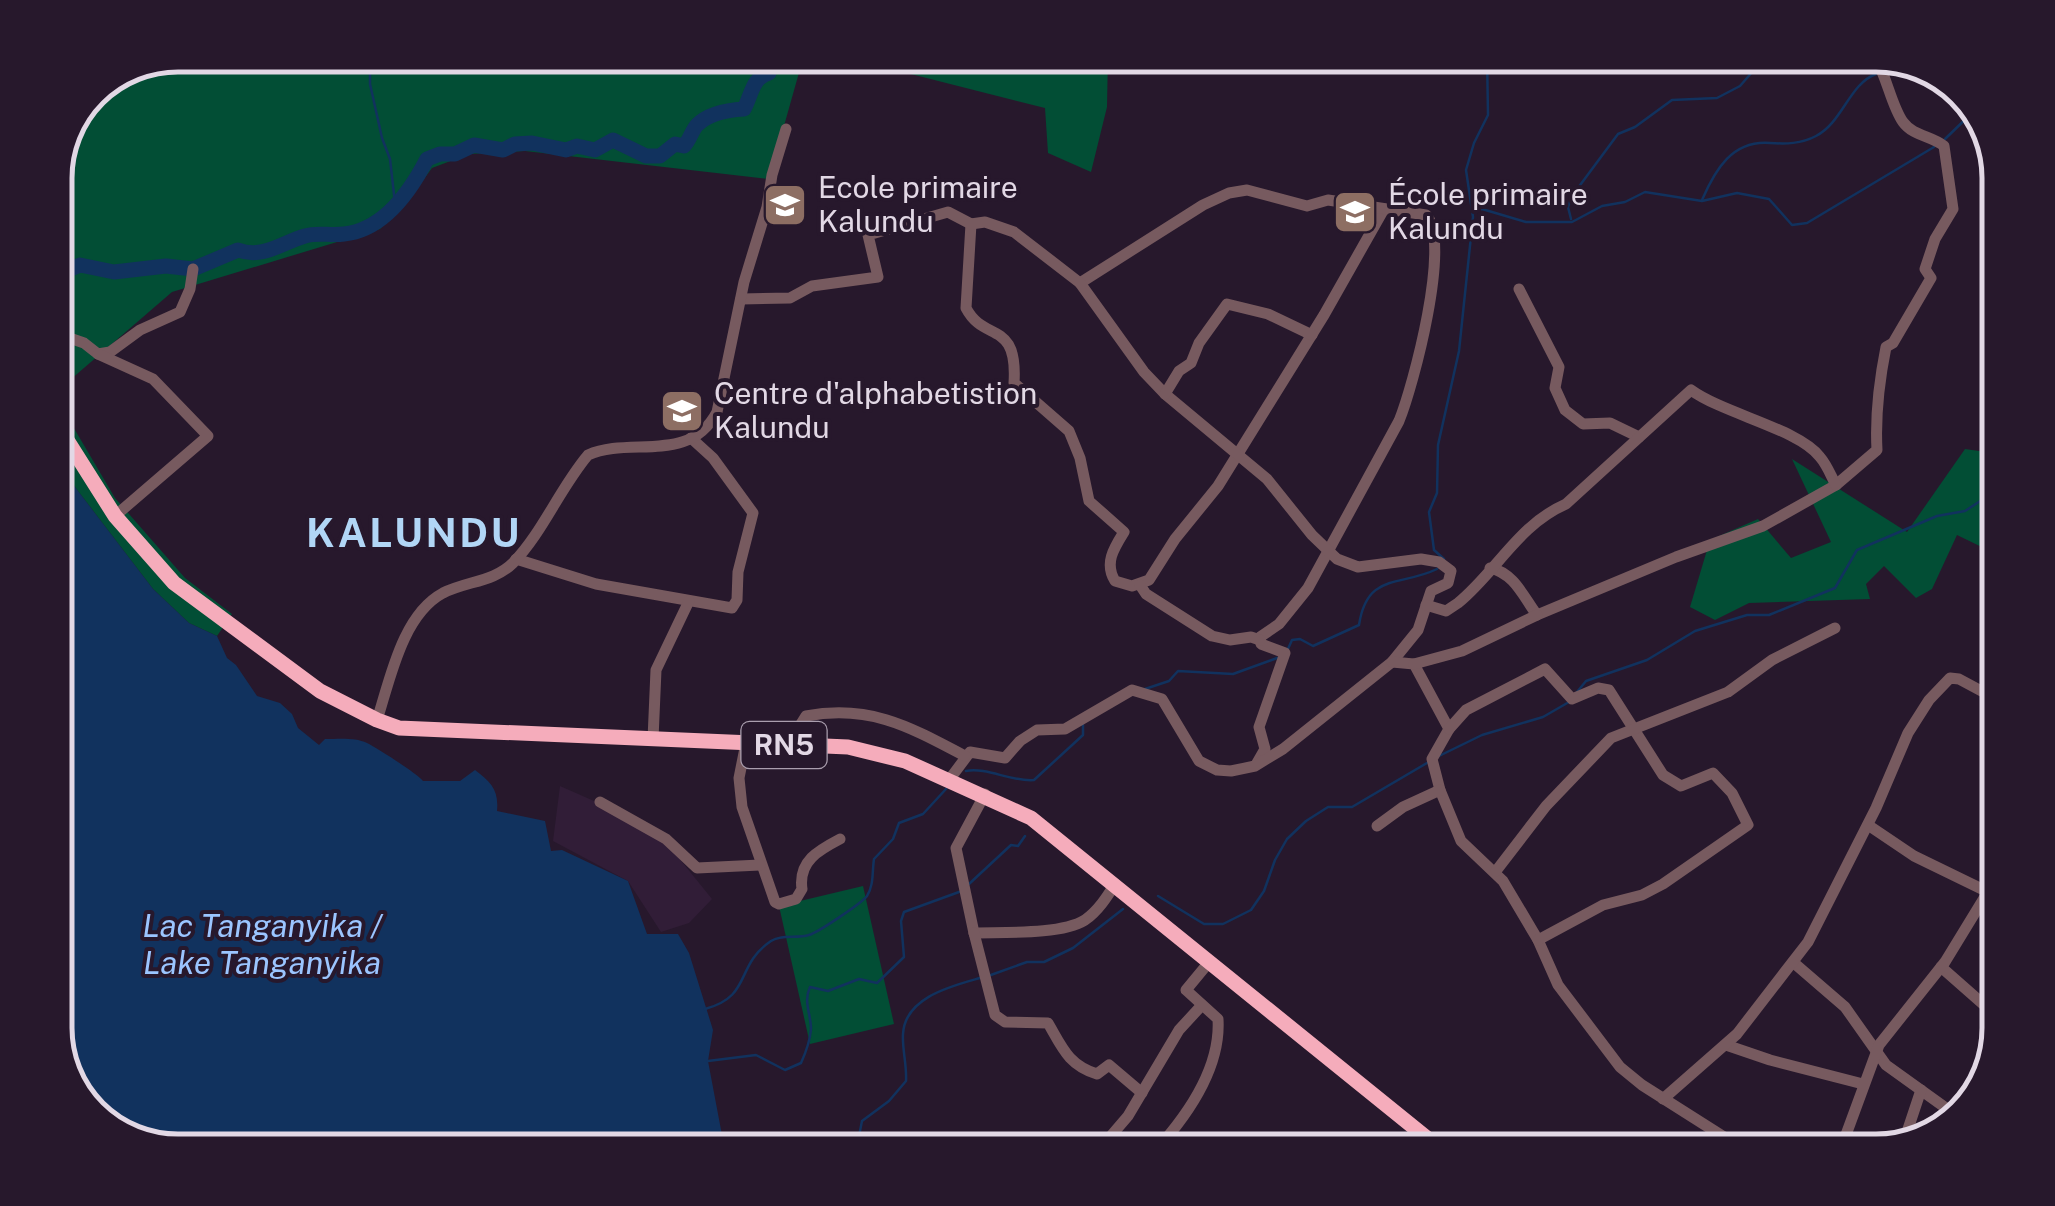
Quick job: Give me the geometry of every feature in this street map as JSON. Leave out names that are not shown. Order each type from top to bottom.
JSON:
[{"type":"highway","name":"RN5","points":[[73,449],[114,516],[174,583],[320,691],[377,720],[399,728],[848,748],[905,760],[985,794],[1032,818],[1422,1134]]},
{"type":"street","points":[[1392,662],[1414,664],[1462,651],[1676,556],[1763,526],[1836,485],[1877,450],[1876,396],[1886,347],[1893,343],[1930,278],[1924,270],[1935,239],[1953,208],[1944,146],[1913,132],[1903,122],[1886,73]]},
{"type":"street","points":[[377,720],[395,658],[421,614],[442,594],[502,574],[516,560],[588,455],[601,449],[652,449],[704,432],[717,412],[741,299],[786,129]]},
{"type":"street","points":[[1080,283],[1203,204],[1247,190],[1306,206],[1328,200],[1426,216],[1434,228],[1433,276],[1411,393],[1308,588],[1279,624],[1260,640]]},
{"type":"street","points":[[971,224],[966,308],[972,320],[996,331],[1008,342],[1014,358],[1014,382],[1069,431],[1080,458],[1089,500],[1124,532],[1109,562],[1110,574],[1123,585],[1140,586],[1149,580],[1180,531],[1218,486],[1384,210]]},
{"type":"street","points":[[741,299],[790,298],[812,286],[878,277],[868,235],[948,212],[971,224],[985,222],[1014,232],[1080,283],[1126,350],[1165,394],[1274,487],[1329,552],[1358,567],[1408,559],[1438,562],[1451,572],[1448,583],[1431,591],[1418,630],[1392,662],[1284,749],[1255,766],[1218,770],[1199,761],[1162,699],[1132,690],[1065,729],[1037,730],[1004,758],[974,751],[965,756],[950,780]]},
{"type":"street","points":[[98,354],[110,352],[140,330],[180,312],[193,269]]},
{"type":"street","points":[[1519,289],[1560,367],[1555,388],[1565,410],[1584,424],[1610,422],[1639,437]]},
{"type":"street","points":[[1165,394],[1179,371],[1190,363],[1202,336],[1227,304],[1268,314],[1312,335]]},
{"type":"street","points":[[73,340],[153,380],[208,436],[114,516]]},
{"type":"street","points":[[1426,605],[1446,611],[1467,596],[1526,529],[1566,504],[1691,390],[1728,412],[1805,444],[1819,454],[1836,485]]},
{"type":"street","points":[[516,560],[596,584],[732,608],[753,513],[713,458],[690,438]]},
{"type":"street","points":[[1490,568],[1512,578],[1537,615]]},
{"type":"street","points":[[1140,586],[1146,594],[1212,636],[1230,640],[1251,637],[1286,653],[1259,727],[1265,748],[1255,766]]},
{"type":"street","points":[[653,739],[656,670],[689,601]]},
{"type":"street","points":[[1496,871],[1583,764],[1610,738],[1728,692],[1772,660],[1835,628]]},
{"type":"street","points":[[1414,664],[1449,729]]},
{"type":"street","points":[[1538,940],[1604,905],[1642,895],[1664,884],[1748,826],[1732,793],[1713,772],[1681,786],[1670,781],[1609,690],[1598,688],[1572,699],[1545,669],[1466,710],[1449,729],[1432,760],[1440,790],[1461,842],[1496,871],[1538,940],[1558,985],[1620,1067],[1719,1134]]},
{"type":"street","points":[[1663,1099],[1754,1016],[1794,963],[1818,926],[1908,733],[1942,684],[1950,678],[1982,692]]},
{"type":"street","points":[[802,747],[801,724],[806,716],[858,711],[908,728],[965,756]]},
{"type":"street","points":[[746,742],[738,786],[774,902],[796,899],[810,856],[840,839]]},
{"type":"street","points":[[1377,826],[1440,790]]},
{"type":"street","points":[[985,794],[956,848],[996,1014],[1005,1022],[1048,1022],[1063,1052],[1076,1065],[1098,1074],[1109,1066],[1142,1092]]},
{"type":"street","points":[[600,802],[666,838],[697,868],[760,865]]},
{"type":"street","points":[[1868,825],[1914,856],[1982,889]]},
{"type":"street","points":[[974,934],[1044,930],[1082,922],[1116,884]]},
{"type":"street","points":[[1846,1134],[1886,1033],[1941,966],[1982,901]]},
{"type":"street","points":[[1169,1134],[1184,1116],[1210,1064],[1220,1022],[1186,990],[1210,961]]},
{"type":"street","points":[[1794,963],[1845,1007],[1876,1054],[1945,1108]]},
{"type":"street","points":[[1941,966],[1982,1004]]},
{"type":"street","points":[[1113,1134],[1128,1116],[1171,1042],[1202,1005]]},
{"type":"street","points":[[1726,1045],[1863,1084]]},
{"type":"street","points":[[1908,1128],[1921,1090]]},
{"type":"shaded area","points":[[560,786],[619,812],[665,841],[712,899],[689,923],[661,932],[628,881],[553,841]]},
{"type":"green space","points":[[179,72],[799,72],[769,179],[525,151],[469,154],[432,168],[380,229],[172,292],[73,377],[76,151],[94,114],[120,90],[138,81]]},
{"type":"green space","points":[[903,72],[1108,72],[1107,107],[1091,172],[1048,153],[1045,108]]},
{"type":"green space","points":[[73,427],[115,498],[185,578],[232,614],[217,636],[189,623],[153,589],[73,485]]},
{"type":"green space","points":[[1965,449],[1982,451],[1982,547],[1957,535],[1932,589],[1916,598],[1884,566],[1866,584],[1870,599],[1749,603],[1715,620],[1690,607],[1710,540],[1758,519],[1791,558],[1831,542],[1792,459],[1907,532]]},
{"type":"green space","points":[[863,886],[894,1024],[810,1044],[779,906]]},
{"type":"water","name":"Lac Tanganyika / Lake Tanganyika","points":[[73,485],[153,589],[189,623],[217,636],[227,658],[257,696],[280,703],[292,714],[298,728],[319,745],[325,739],[362,741],[423,781],[460,781],[475,770],[493,787],[497,811],[545,821],[551,851],[562,850],[628,881],[647,934],[678,934],[689,953],[713,1030],[708,1061],[722,1134],[179,1134],[151,1130],[114,1112],[83,1074],[73,1034]]},
{"type":"waterway","points":[[370,72],[382,138],[390,159],[395,203]]},
{"type":"waterway","points":[[73,268],[80,265],[114,272],[166,266],[193,269],[238,250],[256,253],[310,235],[358,231],[394,207],[427,159],[455,154],[474,145],[503,150],[515,144],[532,143],[566,150],[577,146],[595,150],[613,140],[646,156],[660,156],[675,144],[684,146],[695,127],[707,118],[744,109],[756,83],[769,72]]},
{"type":"waterway","points":[[1444,559],[1434,550],[1429,512],[1437,493],[1438,445],[1459,351],[1473,217],[1466,170],[1488,115],[1487,72]]},
{"type":"waterway","points":[[1571,219],[1568,207],[1572,196],[1618,134],[1635,127],[1672,100],[1717,98],[1740,86],[1752,72]]},
{"type":"waterway","points":[[1702,200],[1719,168],[1735,152],[1757,143],[1793,143],[1816,136],[1833,122],[1859,86],[1876,74]]},
{"type":"waterway","points":[[1945,139],[1965,120]]},
{"type":"waterway","points":[[1474,213],[1482,209],[1526,222],[1572,222],[1602,206],[1625,202],[1645,192],[1702,201],[1737,193],[1769,199],[1792,225],[1807,223],[1934,147]]},
{"type":"waterway","points":[[1577,692],[1586,681],[1647,660],[1695,631],[1747,615],[1769,615],[1835,588],[1857,550],[1937,516],[1965,511],[1982,500]]},
{"type":"waterway","points":[[1287,651],[1292,640],[1300,639],[1313,646],[1359,625],[1363,608],[1377,589],[1437,569]]},
{"type":"waterway","points":[[1145,689],[1169,681],[1178,671],[1233,674],[1277,658]]},
{"type":"waterway","points":[[1439,756],[1482,735],[1543,717],[1569,702]]},
{"type":"waterway","points":[[966,771],[1034,780],[1083,735],[1083,725]]},
{"type":"waterway","points":[[1158,896],[1204,924],[1223,924],[1251,910],[1264,891],[1287,839],[1306,821],[1328,807],[1352,807],[1427,763]]},
{"type":"waterway","points":[[705,1009],[730,996],[752,960],[771,941],[814,933],[863,900],[871,887],[874,859],[893,839],[899,823],[923,814],[946,789]]},
{"type":"waterway","points":[[969,884],[1011,845],[1018,846],[1025,836]]},
{"type":"waterway","points":[[708,1061],[756,1055],[785,1070],[801,1063],[810,1033],[810,987],[828,991],[859,979],[877,983],[904,957],[904,912],[959,892]]},
{"type":"waterway","points":[[988,976],[1027,962],[1044,962],[1073,948],[1123,909]]},
{"type":"waterway","points":[[859,1134],[862,1121],[889,1101],[906,1081],[903,1034],[912,1011],[932,995],[980,978]]},
{"type":"place","name":"Ecole primaire Kalundu","points":[[785,205]]},
{"type":"place","name":"École primaire Kalundu","points":[[1355,212]]},
{"type":"place","name":"Centre d'alphabetistion Kalundu","points":[[682,411]]},
{"type":"district","name":"KALUNDU","points":[[414,533]]}]
